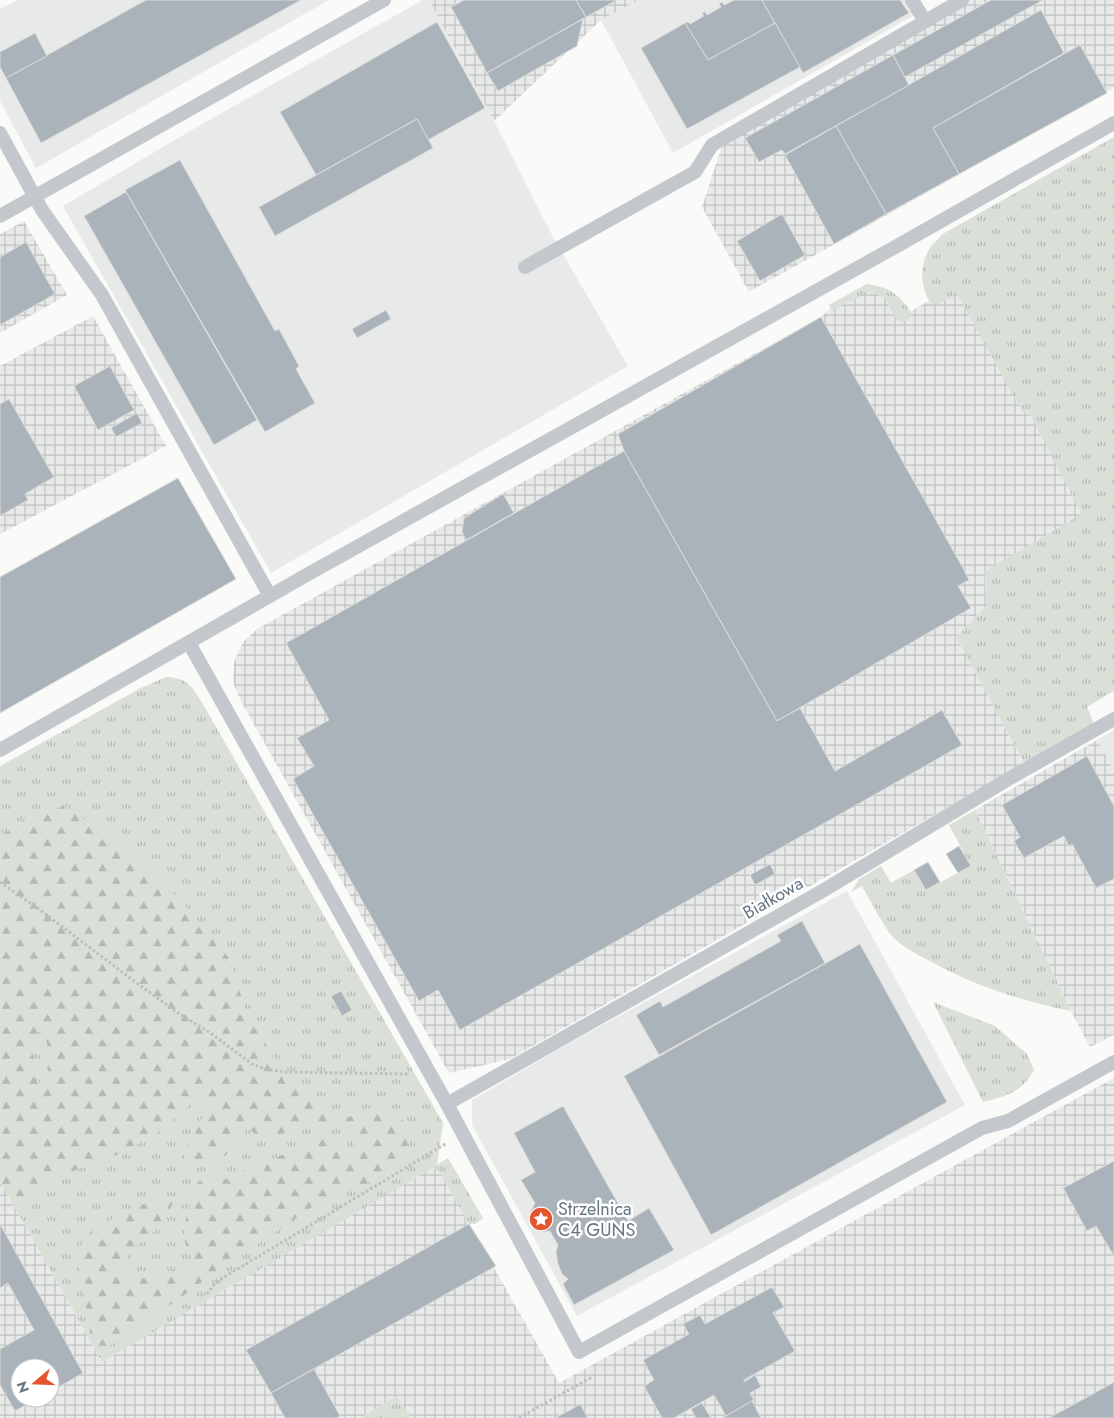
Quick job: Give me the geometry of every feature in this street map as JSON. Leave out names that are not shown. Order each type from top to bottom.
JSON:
[{"type":"lane","points":[[0,216],[384,0]]},
{"type":"lane","points":[[912,0],[924,21]]},
{"type":"lane","points":[[525,267],[695,172],[712,145],[962,0]]},
{"type":"lane","points":[[0,750],[270,596],[1114,123]]},
{"type":"lane","points":[[0,132],[42,210],[102,295],[270,596]]},
{"type":"lane","points":[[189,643],[447,1104],[579,1352],[982,1128],[1008,1121],[1114,1062]]},
{"type":"lane","name":"Białkowa","points":[[447,1104],[824,890],[1005,781],[1114,719]]},
{"type":"path","points":[[0,882],[134,982],[265,1069],[286,1072],[430,1074]]},
{"type":"path","points":[[207,1294],[216,1282],[463,1134]]},
{"type":"path","points":[[519,1418],[592,1377]]},
{"type":"shaded area","points":[[18,0],[329,0],[36,168],[0,101],[0,9]]},
{"type":"shaded area","points":[[423,0],[429,0],[552,235],[628,366],[271,573],[63,206],[202,124]]},
{"type":"shaded area","points":[[429,0],[638,0],[601,20],[494,121]]},
{"type":"shaded area","points":[[638,0],[908,0],[916,14],[673,153],[601,20]]},
{"type":"shaded area","points":[[954,0],[1114,0],[1114,88],[749,292],[702,207],[723,143]]},
{"type":"shaded area","points":[[24,221],[67,295],[0,333],[0,234]]},
{"type":"shaded area","points":[[961,282],[1083,515],[985,571],[986,606],[956,637],[1024,763],[510,1059],[449,1073],[241,701],[233,683],[234,662],[243,642],[257,629],[821,317],[831,308],[872,288],[908,313]]},
{"type":"shaded area","points":[[93,316],[166,446],[0,534],[0,366]]},
{"type":"shaded area","points":[[1114,730],[1114,771],[1097,740]]},
{"type":"shaded area","points":[[1097,740],[1114,771],[1114,1035],[1090,1047],[975,810]]},
{"type":"shaded area","points":[[847,891],[965,1105],[577,1316],[472,1125],[472,1100],[577,1039]]},
{"type":"shaded area","points":[[1114,1078],[1114,1418],[410,1418],[397,1397],[360,1418],[0,1418],[0,1181],[102,1362],[436,1165],[559,1383]]},
{"type":"green space","points":[[1114,137],[1114,691],[1087,707],[1094,724],[1024,763],[956,637],[986,606],[985,571],[1082,514],[1028,411],[1023,413],[957,294],[939,304],[931,302],[924,290],[922,269],[929,250],[941,235]]},
{"type":"green space","points":[[867,284],[887,289],[898,296],[911,312],[909,320],[903,322],[897,320],[884,297],[869,292],[832,311],[829,305]]},
{"type":"green space","points":[[166,677],[180,679],[190,685],[197,694],[443,1123],[437,1165],[448,1158],[483,1218],[475,1224],[469,1224],[436,1166],[102,1362],[0,1181],[0,766],[139,689]]},
{"type":"green space","points":[[65,806],[117,841],[147,866],[187,908],[228,957],[246,1010],[274,1058],[304,1093],[328,1112],[336,1114],[328,1123],[301,1122],[280,1136],[270,1138],[263,1138],[247,1129],[231,1150],[221,1158],[196,1165],[185,1159],[187,1146],[194,1136],[203,1115],[204,1104],[194,1101],[163,1129],[148,1139],[116,1155],[75,1170],[20,1199],[18,1213],[0,1181],[0,837],[27,817]],"holes":[[[42,1031],[45,1036],[49,1064],[44,1083],[37,1082],[36,1080],[32,1043],[36,1034]]]},
{"type":"green space","points":[[975,810],[1071,1011],[1016,997],[981,985],[916,954],[894,938],[882,922],[862,886],[851,892],[859,879],[881,866],[891,883],[914,870],[926,890],[971,866],[949,825]]},
{"type":"green space","points":[[933,1002],[995,1026],[1027,1054],[1034,1070],[1024,1084],[1007,1095],[983,1102]]},
{"type":"green space","points":[[391,1110],[409,1126],[411,1138],[402,1158],[373,1181],[322,1200],[122,1340],[108,1346],[92,1345],[84,1291],[76,1258],[85,1236],[107,1222],[156,1198],[169,1196],[173,1202],[168,1214],[157,1229],[128,1254],[122,1270],[127,1279],[145,1278],[166,1271],[183,1276],[193,1272],[192,1261],[185,1242],[184,1227],[195,1186],[199,1181],[235,1178],[254,1160],[274,1159],[297,1148],[306,1141],[318,1139],[335,1142],[348,1154],[353,1151],[354,1146],[341,1123],[343,1117],[368,1116]]},
{"type":"green space","points":[[397,1396],[410,1418],[360,1418]]},
{"type":"building","points":[[146,0],[301,0],[41,143],[6,78]]},
{"type":"building","points":[[464,0],[576,0],[586,17],[487,73],[451,7]]},
{"type":"building","points":[[576,0],[617,0],[586,17]]},
{"type":"building","points":[[734,0],[762,0],[775,23],[708,60],[685,23],[688,22],[690,24],[704,16],[702,13],[705,12],[707,15],[721,7],[719,3],[722,2],[724,5]]},
{"type":"building","points":[[762,0],[900,0],[909,13],[803,73]]},
{"type":"building","points":[[991,0],[1043,0],[905,77],[893,55]]},
{"type":"building","points":[[1041,10],[1064,53],[933,128],[959,174],[886,214],[836,126]]},
{"type":"building","points":[[583,19],[577,46],[498,91],[487,73]]},
{"type":"building","points":[[437,22],[485,108],[428,140],[417,119],[316,175],[280,112]]},
{"type":"building","points":[[685,23],[708,60],[775,23],[800,67],[687,129],[641,48]]},
{"type":"building","points":[[35,33],[47,56],[6,78],[0,67],[0,52]]},
{"type":"building","points":[[1080,45],[1107,93],[959,174],[933,128]]},
{"type":"building","points":[[893,55],[909,85],[785,154],[782,150],[759,162],[745,138]]},
{"type":"building","points":[[417,119],[433,148],[275,236],[259,207]]},
{"type":"building","points":[[836,126],[886,214],[834,244],[785,155]]},
{"type":"building","points":[[180,160],[275,331],[279,329],[299,366],[296,369],[315,403],[265,432],[125,190]]},
{"type":"building","points":[[126,192],[257,420],[214,445],[84,216]]},
{"type":"building","points":[[782,214],[805,255],[760,281],[737,241]]},
{"type":"building","points":[[26,242],[55,294],[0,325],[0,257]]},
{"type":"building","points":[[386,310],[391,319],[357,338],[352,329]]},
{"type":"building","points":[[821,317],[963,568],[969,580],[958,586],[971,608],[777,721],[624,451],[618,434]]},
{"type":"building","points":[[110,366],[134,410],[98,430],[74,386]]},
{"type":"building","points":[[9,399],[54,477],[25,494],[28,500],[0,516],[0,404]]},
{"type":"building","points":[[137,413],[142,423],[116,437],[111,428]]},
{"type":"building","points":[[624,451],[777,721],[800,708],[835,771],[942,710],[962,745],[460,1030],[438,990],[419,1001],[293,779],[314,766],[297,738],[329,720],[286,643]]},
{"type":"building","points":[[178,478],[236,579],[0,713],[0,577]]},
{"type":"building","points":[[503,494],[514,513],[466,540],[462,532],[464,518]]},
{"type":"building","points":[[1087,756],[1114,806],[1114,879],[1096,888],[1072,844],[1069,846],[1064,836],[1024,858],[1014,841],[1020,837],[1002,805]]},
{"type":"building","points":[[959,846],[971,866],[958,873],[946,854]]},
{"type":"building","points":[[928,862],[940,882],[926,890],[914,870]]},
{"type":"building","points":[[770,864],[775,874],[755,885],[750,875]]},
{"type":"building","points":[[802,921],[825,963],[659,1055],[636,1015],[660,1001],[663,1007],[781,941],[777,935]]},
{"type":"building","points":[[860,944],[947,1102],[711,1235],[624,1076]]},
{"type":"building","points":[[341,991],[352,1010],[342,1016],[331,996]]},
{"type":"building","points":[[563,1106],[628,1221],[649,1208],[674,1250],[574,1305],[563,1284],[568,1279],[562,1274],[558,1264],[556,1252],[558,1245],[550,1231],[542,1232],[532,1225],[529,1215],[535,1203],[521,1180],[535,1172],[514,1133]]},
{"type":"building","points":[[1114,1161],[1114,1256],[1096,1226],[1087,1231],[1063,1188]]},
{"type":"building","points":[[0,1224],[83,1373],[60,1386],[60,1358],[10,1358],[10,1402],[0,1385],[0,1349],[34,1330],[8,1283],[0,1288]]},
{"type":"building","points":[[469,1224],[496,1266],[271,1393],[246,1350]]},
{"type":"building","points":[[772,1287],[784,1307],[773,1313],[795,1351],[744,1380],[744,1382],[755,1375],[761,1387],[750,1393],[754,1400],[726,1416],[714,1395],[674,1418],[662,1418],[644,1386],[654,1380],[643,1360],[689,1334],[683,1324],[700,1315],[705,1324]]},
{"type":"building","points":[[314,1369],[340,1416],[337,1418],[285,1418],[271,1393]]},
{"type":"building","points":[[1114,1382],[1114,1418],[1049,1418],[1107,1386]]},
{"type":"building","points":[[752,1401],[761,1418],[722,1418],[726,1416]]},
{"type":"building","points":[[702,1403],[711,1418],[696,1418],[691,1409]]},
{"type":"building","points":[[580,1404],[588,1418],[555,1418],[572,1409]]},
{"type":"place","name":"Strzelnica C4 GUNS","points":[[541,1219]]}]
